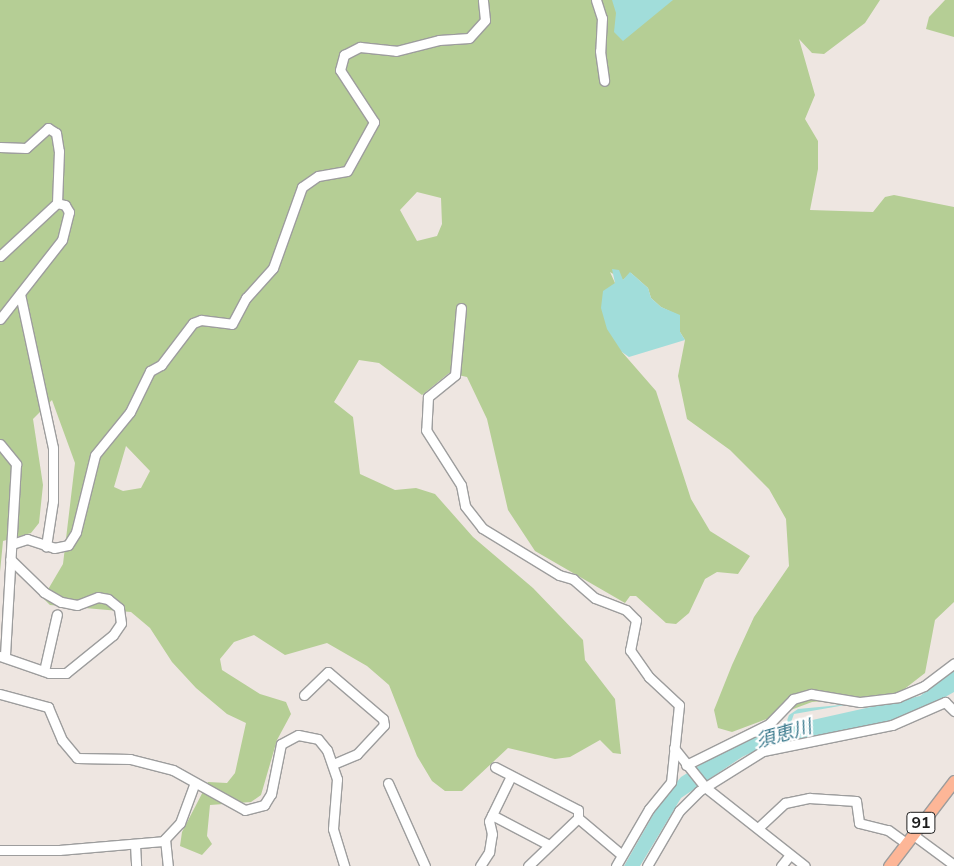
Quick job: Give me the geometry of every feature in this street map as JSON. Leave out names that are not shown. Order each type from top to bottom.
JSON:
[{"type":"main road","name":"91","points":[[888,866],[954,782]]},
{"type":"street","points":[[12,544],[27,539],[46,546],[62,548],[72,540],[95,455],[130,412],[150,371],[160,365],[193,323],[201,320],[232,324],[246,298],[273,268],[302,187],[318,176],[347,171],[374,122],[340,70],[344,55],[360,47],[396,51],[439,40],[469,38],[485,20],[483,0]]},
{"type":"street","points":[[596,0],[602,18],[600,50],[604,81]]},
{"type":"street","points":[[0,147],[26,148],[43,132],[54,129],[59,151],[57,202],[0,256]]},
{"type":"street","points":[[0,319],[54,253],[68,225],[69,212],[65,205],[57,202]]},
{"type":"street","points":[[20,294],[53,448],[53,501],[46,546]]},
{"type":"street","points":[[461,308],[455,375],[428,397],[428,437],[456,477],[465,506],[482,528],[559,575],[574,579],[595,598],[626,610],[636,620],[630,650],[648,677],[679,705],[671,782],[616,866]]},
{"type":"street","points":[[0,444],[16,464],[12,544],[10,559],[2,657],[44,671],[66,673],[118,629],[122,614],[108,599],[98,597],[77,605],[61,602],[44,592],[10,559]]},
{"type":"street","points":[[44,671],[57,614]]},
{"type":"street","points":[[687,766],[769,724],[793,699],[811,694],[860,702],[898,697],[924,686],[954,663]]},
{"type":"street","points":[[304,696],[328,672],[383,719],[384,725],[357,754],[333,764]]},
{"type":"street","points":[[2,697],[48,707],[62,740],[77,758],[130,759],[173,770],[194,785],[245,810],[264,805],[271,794],[281,744],[298,735],[318,739],[333,764],[337,779],[333,829],[344,866]]},
{"type":"street","points":[[647,866],[679,811],[705,787],[747,760],[782,746],[892,725],[945,702],[954,711]]},
{"type":"street","points":[[674,748],[705,787],[805,866]]},
{"type":"street","points":[[495,767],[578,810],[578,818],[528,866]]},
{"type":"street","points":[[480,866],[489,852],[492,816],[511,776]]},
{"type":"street","points":[[388,783],[425,866]]},
{"type":"street","points":[[0,850],[135,844],[165,839],[180,823],[194,785]]},
{"type":"street","points":[[758,828],[785,803],[809,798],[856,801],[856,819],[859,823],[888,830],[909,839],[954,866]]},
{"type":"street","points":[[492,816],[549,845]]},
{"type":"street","points":[[578,818],[622,855]]},
{"type":"street","points":[[165,839],[168,866]]},
{"type":"street","points":[[135,844],[136,866]]},
{"type":"street","points":[[781,866],[790,854]]},
{"type":"green space","points":[[0,0],[880,0],[865,23],[824,54],[812,53],[799,39],[815,95],[805,119],[818,141],[818,169],[810,210],[873,212],[885,197],[894,195],[954,207],[954,602],[935,620],[925,673],[898,694],[812,702],[732,732],[718,728],[714,710],[732,665],[754,617],[789,566],[786,519],[769,489],[730,450],[687,419],[678,376],[685,340],[680,332],[680,316],[661,307],[651,298],[648,288],[631,273],[623,280],[610,272],[615,283],[622,352],[656,391],[691,499],[710,531],[750,556],[738,574],[717,572],[705,579],[689,613],[676,624],[666,623],[636,596],[630,596],[625,603],[535,551],[508,510],[487,419],[467,377],[449,373],[422,395],[379,363],[359,360],[334,402],[353,417],[360,474],[395,490],[416,488],[435,494],[473,537],[533,588],[583,640],[585,660],[615,699],[621,754],[613,753],[600,740],[570,757],[555,759],[508,748],[462,791],[445,791],[432,781],[417,756],[389,685],[367,666],[327,643],[285,655],[254,635],[234,642],[220,659],[222,670],[260,694],[286,702],[291,714],[277,740],[261,795],[251,802],[210,805],[207,836],[212,844],[202,855],[180,846],[182,832],[208,782],[227,783],[235,773],[246,723],[227,714],[196,688],[172,662],[150,628],[131,612],[50,605],[43,598],[63,564],[75,463],[52,400],[33,419],[43,485],[39,523],[31,533],[3,541],[0,572]],"holes":[[[417,192],[441,198],[442,224],[437,236],[417,241],[400,210]],[[126,446],[150,471],[141,488],[123,491],[114,487]]]},
{"type":"green space","points":[[945,0],[954,0],[954,37],[926,29],[929,17]]},
{"type":"water","points":[[612,0],[673,0],[623,41],[614,32],[616,13]]},
{"type":"water","points":[[612,269],[619,270],[623,280],[630,272],[648,288],[651,298],[661,307],[680,315],[680,332],[685,340],[629,357],[622,352],[607,329],[601,308],[603,291],[615,283]]},
{"type":"water","name":"須恵川","points":[[954,671],[954,692],[924,709],[884,723],[769,744],[742,757],[681,798],[640,866],[624,866],[661,801],[681,777],[732,745],[785,726],[789,715],[798,709],[851,704],[794,714],[790,725],[920,696]]}]
